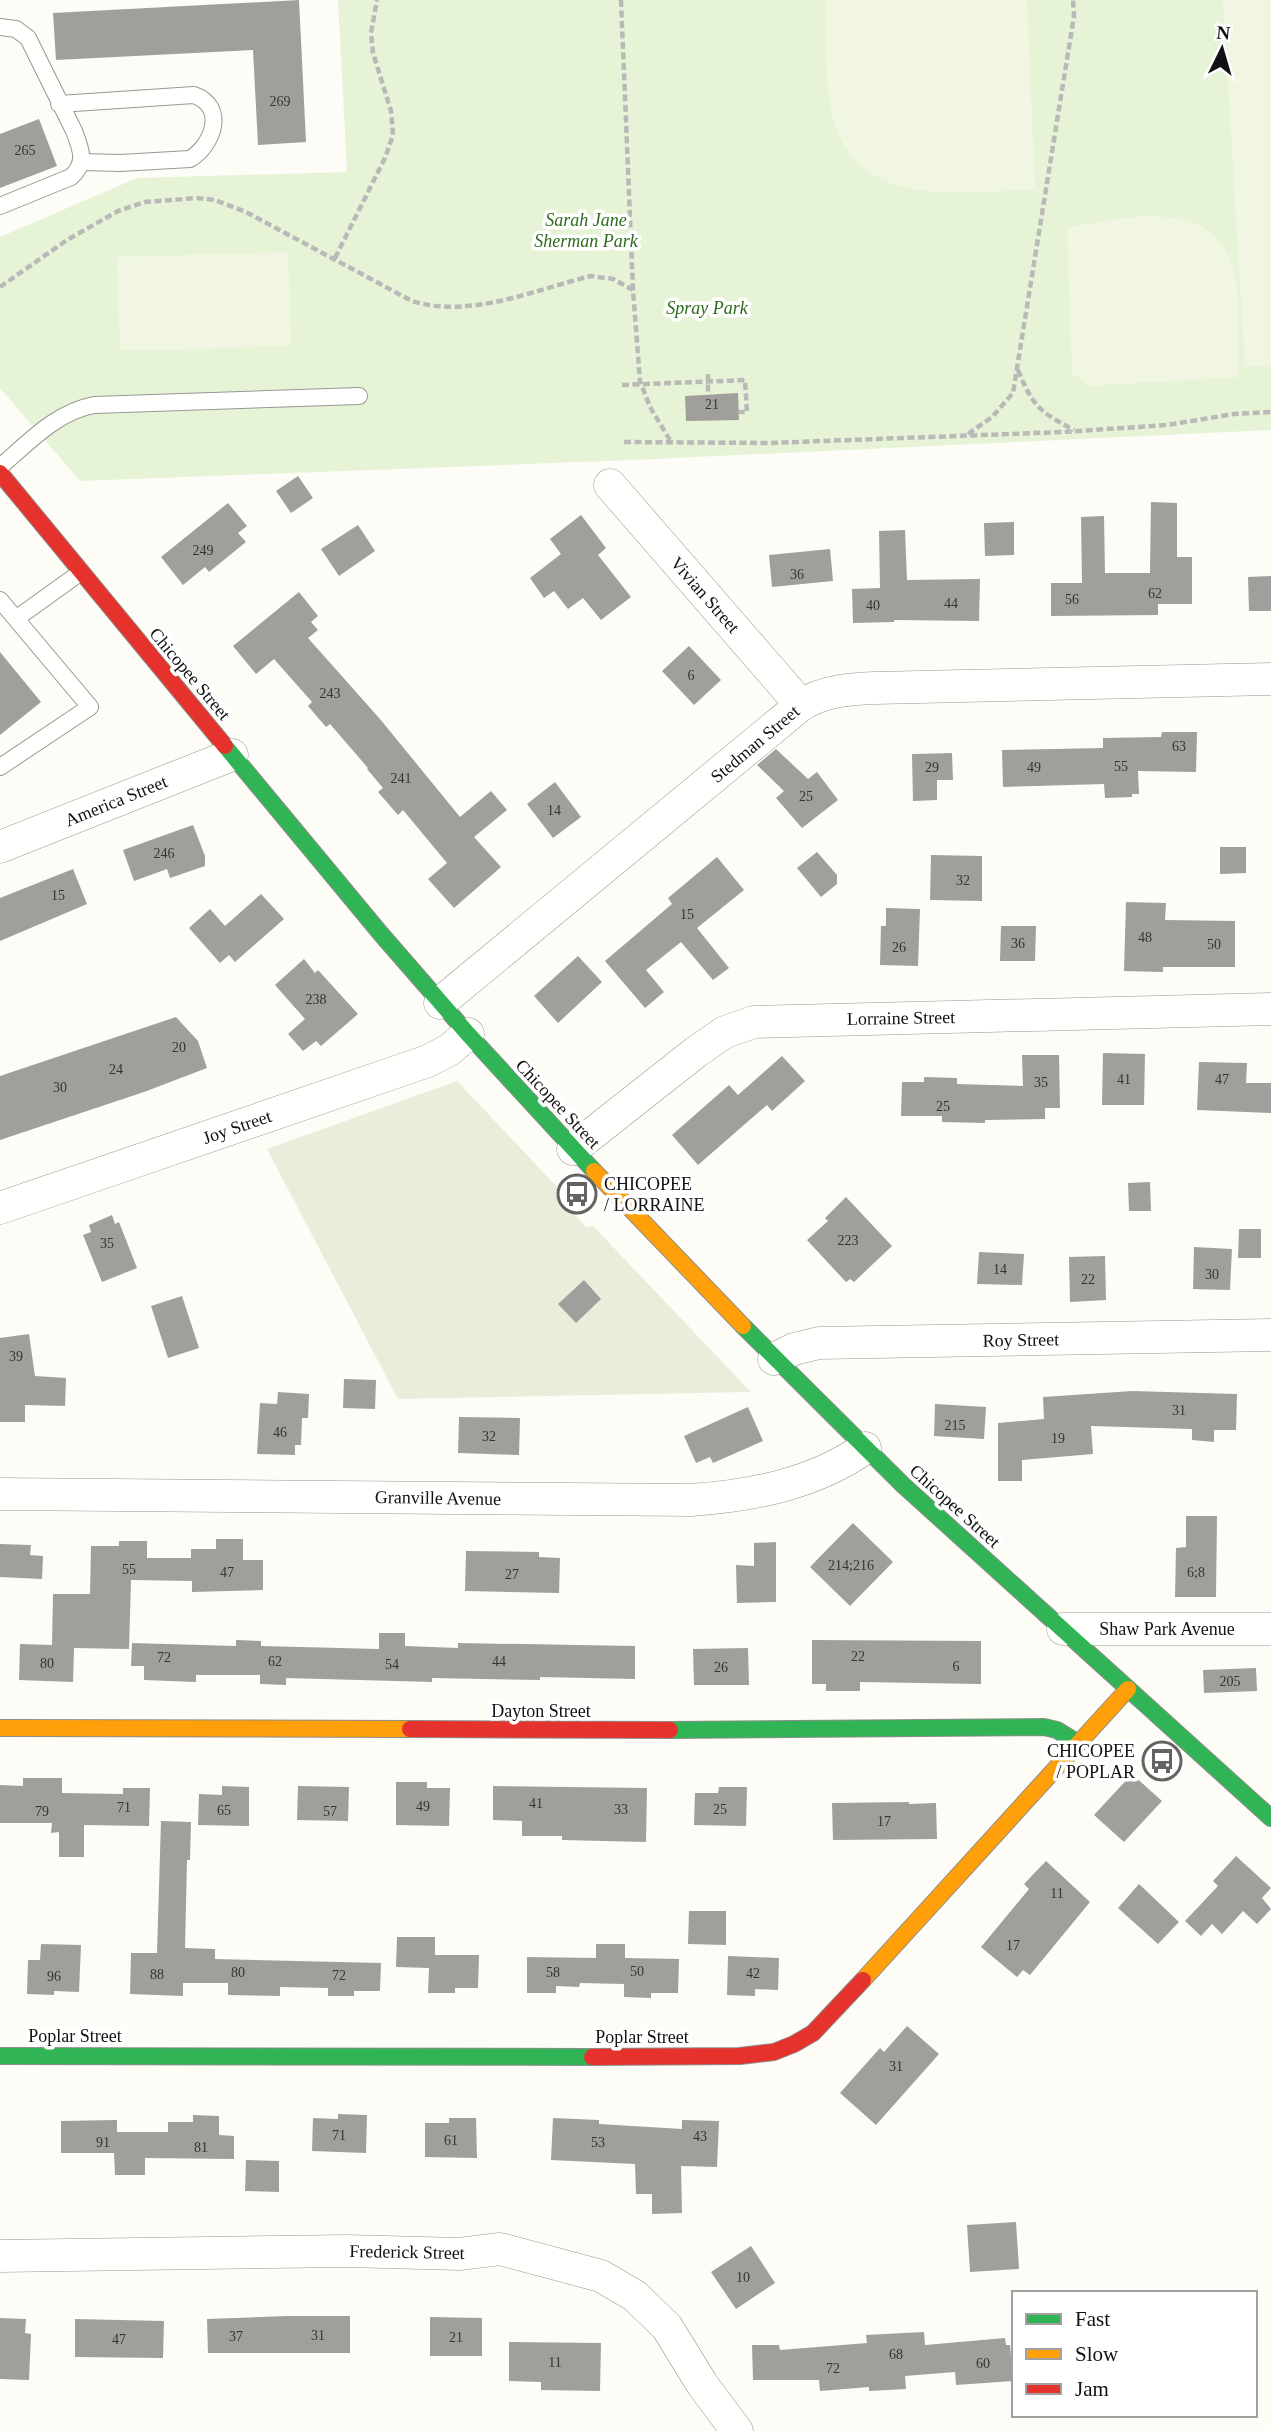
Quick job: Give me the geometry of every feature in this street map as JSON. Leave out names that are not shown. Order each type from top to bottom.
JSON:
[{"type":"street","name":"Chicopee Street","points":[[0,473],[440,1003],[573,1149],[774,1359],[865,1448],[1271,1818]]},
{"type":"street","name":"Vivian Street","points":[[610,485],[801,705]]},
{"type":"street","name":"Stedman Street","points":[[440,1003],[815,696],[875,688],[1271,679]]},
{"type":"street","name":"America Street","points":[[0,847],[232,755]]},
{"type":"street","name":"Lorraine Street","points":[[573,1149],[715,1038],[754,1022],[1271,1009]]},
{"type":"street","name":"Joy Street","points":[[0,1208],[428,1061],[449,1051],[468,1034]]},
{"type":"street","name":"Roy Street","points":[[774,1359],[794,1349],[820,1343],[1271,1335]]},
{"type":"street","name":"Granville Avenue","points":[[0,1494],[691,1500],[736,1497],[800,1481],[838,1465],[865,1448]]},
{"type":"street","name":"Shaw Park Avenue","points":[[1063,1629],[1271,1629]]},
{"type":"street","name":"Poplar Street","points":[[0,2056],[469,2058],[754,2056],[779,2052],[801,2042],[827,2020],[1128,1689]]},
{"type":"street","name":"Dayton Street","points":[[0,1728],[636,1730],[1044,1727],[1067,1734],[1078,1743]]},
{"type":"street","name":"Frederick Street","points":[[0,2256],[335,2251],[459,2254],[500,2249],[601,2276],[635,2297],[667,2327],[702,2384],[737,2431]]},
{"type":"lane","points":[[0,27],[16,29],[28,38],[81,147],[82,162],[71,177],[0,206]]},
{"type":"lane","points":[[59,104],[194,95],[206,101],[213,114],[213,131],[198,153],[190,159],[82,162]]},
{"type":"lane","points":[[0,467],[52,424],[69,412],[86,406],[359,396]]},
{"type":"lane","points":[[17,618],[81,572]]},
{"type":"lane","points":[[0,600],[90,707],[0,767]]},
{"type":"path","points":[[335,258],[385,158],[393,135],[391,111],[373,53],[372,19],[377,0]]},
{"type":"path","points":[[623,0],[633,290],[641,384],[649,407],[671,442]]},
{"type":"path","points":[[967,435],[992,417],[1013,393],[1074,16],[1074,1]]},
{"type":"path","points":[[0,287],[94,223],[118,211],[145,202],[197,198],[215,200],[270,224],[412,301],[434,306],[489,303],[591,276],[613,279],[633,290]]},
{"type":"path","points":[[1018,369],[1038,409],[1077,431]]},
{"type":"path","points":[[708,374],[708,395]]},
{"type":"path","points":[[622,385],[745,380],[747,412],[739,412]]},
{"type":"path","points":[[624,442],[769,443],[1077,431],[1167,425],[1234,414],[1271,412]]},
{"type":"green space","name":"Sarah Jane Sherman Park","points":[[338,0],[1271,0],[1271,430],[632,460],[80,481],[0,388],[0,237],[137,178],[347,172]]},
{"type":"green space","points":[[826,0],[1027,0],[1035,189],[976,192],[916,190],[889,182],[865,169],[846,148],[833,118],[827,75]]},
{"type":"green space","points":[[1223,0],[1271,0],[1271,365],[1245,367]]},
{"type":"green space","points":[[1140,216],[1177,219],[1204,228],[1221,243],[1232,264],[1237,288],[1238,377],[1089,386],[1072,373],[1067,227]]},
{"type":"green space","points":[[288,252],[291,346],[120,351],[117,257]]},
{"type":"green space","points":[[457,1081],[577,1208],[576,1216],[586,1227],[593,1226],[751,1392],[398,1399],[267,1149]]},
{"type":"building","points":[[299,0],[306,142],[258,145],[253,50],[56,60],[53,13]]},
{"type":"building","points":[[39,119],[57,166],[0,188],[0,134]]},
{"type":"building","points":[[738,393],[739,420],[686,421],[685,396]]},
{"type":"building","points":[[298,476],[313,498],[291,513],[276,491]]},
{"type":"building","points":[[1151,502],[1177,503],[1177,557],[1192,557],[1192,604],[1158,604],[1158,615],[1051,616],[1051,583],[1082,583],[1081,517],[1104,516],[1105,573],[1150,573]]},
{"type":"building","points":[[228,503],[247,526],[238,533],[246,542],[209,572],[205,567],[183,585],[161,557]]},
{"type":"building","points":[[581,515],[606,548],[598,555],[631,597],[601,620],[583,598],[568,609],[554,591],[544,598],[530,578],[561,554],[550,539]]},
{"type":"building","points":[[1014,522],[1014,555],[985,556],[984,523]]},
{"type":"building","points":[[358,525],[375,551],[339,576],[321,549]]},
{"type":"building","points":[[905,530],[907,580],[980,579],[979,621],[894,620],[853,623],[852,589],[880,588],[879,531]]},
{"type":"building","points":[[830,549],[833,581],[772,587],[769,555]]},
{"type":"building","points":[[1271,576],[1271,611],[1249,611],[1248,577]]},
{"type":"building","points":[[299,592],[318,616],[311,622],[318,630],[308,638],[380,719],[460,817],[491,791],[507,810],[474,837],[501,867],[454,908],[428,879],[447,863],[403,810],[398,815],[378,792],[383,788],[368,768],[330,724],[326,727],[308,706],[312,702],[274,659],[256,674],[233,646]]},
{"type":"building","points":[[689,646],[721,680],[694,705],[662,671]]},
{"type":"building","points":[[0,652],[41,702],[0,735]]},
{"type":"building","points":[[1162,732],[1197,732],[1196,772],[1138,771],[1139,794],[1132,794],[1132,797],[1105,798],[1104,784],[1003,787],[1002,750],[1103,748],[1103,738],[1161,737]]},
{"type":"building","points":[[776,749],[808,779],[817,772],[838,800],[802,828],[776,798],[784,791],[757,765]]},
{"type":"building","points":[[952,753],[953,780],[937,780],[937,800],[913,801],[912,754]]},
{"type":"building","points":[[555,782],[581,817],[553,838],[527,804]]},
{"type":"building","points":[[193,825],[205,856],[205,866],[170,878],[167,869],[134,881],[123,850]]},
{"type":"building","points":[[1220,847],[1246,847],[1246,873],[1220,874]]},
{"type":"building","points":[[817,852],[837,875],[837,884],[821,897],[797,868]]},
{"type":"building","points":[[931,855],[982,856],[982,901],[930,900]]},
{"type":"building","points":[[717,857],[744,890],[697,928],[729,968],[713,980],[681,942],[646,970],[664,992],[645,1008],[605,961],[672,904],[668,898]]},
{"type":"building","points":[[73,869],[87,904],[0,941],[0,898]]},
{"type":"building","points":[[261,894],[284,919],[235,962],[229,955],[220,963],[189,928],[210,909],[225,926]]},
{"type":"building","points":[[1126,902],[1166,903],[1165,920],[1235,921],[1235,967],[1163,967],[1163,972],[1124,971]]},
{"type":"building","points":[[886,908],[920,909],[918,966],[880,965],[881,926],[886,926]]},
{"type":"building","points":[[1001,926],[1036,926],[1035,961],[1000,961]]},
{"type":"building","points":[[578,956],[602,982],[558,1023],[534,996]]},
{"type":"building","points":[[304,959],[315,973],[318,970],[358,1014],[321,1046],[316,1041],[303,1051],[288,1034],[305,1019],[275,985]]},
{"type":"building","points":[[176,1017],[198,1041],[207,1068],[0,1140],[0,1076]]},
{"type":"building","points":[[1103,1053],[1145,1054],[1144,1105],[1102,1105]]},
{"type":"building","points":[[1022,1055],[1059,1055],[1060,1108],[1045,1108],[1045,1119],[985,1120],[985,1123],[942,1122],[942,1116],[901,1116],[902,1082],[924,1082],[924,1077],[957,1078],[957,1084],[1023,1086]]},
{"type":"building","points":[[782,1056],[805,1081],[772,1111],[767,1105],[698,1165],[672,1135],[729,1085],[738,1095]]},
{"type":"building","points":[[1199,1062],[1247,1063],[1246,1083],[1271,1083],[1271,1113],[1197,1110]]},
{"type":"building","points":[[1150,1182],[1151,1211],[1129,1211],[1128,1183]]},
{"type":"building","points":[[846,1197],[892,1246],[854,1282],[850,1279],[846,1282],[807,1240],[828,1221],[825,1218]]},
{"type":"building","points":[[112,1215],[115,1224],[119,1222],[137,1268],[102,1282],[83,1235],[91,1232],[89,1225]]},
{"type":"building","points":[[1239,1229],[1261,1229],[1261,1258],[1238,1258]]},
{"type":"building","points":[[1194,1247],[1232,1249],[1230,1290],[1193,1289]]},
{"type":"building","points":[[979,1252],[1024,1254],[1022,1285],[977,1284]]},
{"type":"building","points":[[1105,1256],[1106,1300],[1070,1302],[1069,1257]]},
{"type":"building","points":[[584,1280],[601,1299],[576,1323],[558,1304]]},
{"type":"building","points":[[182,1296],[199,1348],[168,1358],[151,1306]]},
{"type":"building","points":[[29,1334],[35,1376],[66,1378],[65,1406],[25,1405],[25,1422],[0,1422],[0,1338]]},
{"type":"building","points":[[344,1379],[376,1380],[375,1409],[343,1408]]},
{"type":"building","points":[[1132,1391],[1237,1394],[1236,1430],[1214,1430],[1214,1442],[1192,1440],[1192,1429],[1091,1426],[1093,1454],[1022,1460],[1022,1481],[998,1481],[998,1423],[1044,1419],[1043,1397]]},
{"type":"building","points":[[278,1392],[309,1394],[308,1418],[302,1418],[301,1445],[295,1445],[295,1455],[257,1454],[260,1403],[277,1404]]},
{"type":"building","points":[[935,1404],[986,1407],[984,1439],[934,1436]]},
{"type":"building","points":[[748,1407],[763,1441],[713,1463],[710,1457],[696,1463],[684,1436]]},
{"type":"building","points":[[459,1417],[520,1418],[519,1455],[458,1453]]},
{"type":"building","points":[[1186,1516],[1217,1516],[1216,1597],[1175,1597],[1176,1548],[1186,1547]]},
{"type":"building","points":[[853,1523],[893,1562],[850,1606],[810,1567]]},
{"type":"building","points":[[216,1539],[243,1539],[243,1560],[263,1560],[263,1590],[192,1592],[192,1581],[131,1580],[129,1649],[74,1648],[73,1682],[19,1680],[20,1644],[52,1645],[53,1594],[90,1594],[91,1546],[119,1546],[119,1541],[147,1541],[147,1558],[191,1558],[191,1549],[216,1549]]},
{"type":"building","points":[[776,1542],[776,1602],[737,1603],[736,1565],[754,1566],[754,1543]]},
{"type":"building","points":[[0,1544],[31,1545],[30,1555],[43,1556],[42,1579],[0,1577]]},
{"type":"building","points":[[466,1551],[539,1552],[539,1557],[560,1558],[559,1593],[465,1591]]},
{"type":"building","points":[[379,1633],[405,1633],[405,1646],[458,1648],[458,1643],[635,1646],[635,1679],[432,1678],[432,1682],[286,1678],[286,1685],[260,1684],[260,1675],[196,1675],[196,1682],[144,1680],[144,1666],[131,1666],[132,1643],[236,1646],[236,1640],[261,1641],[261,1646],[379,1649]]},
{"type":"building","points":[[812,1640],[981,1641],[981,1684],[860,1682],[860,1691],[826,1691],[826,1684],[812,1684]]},
{"type":"building","points":[[748,1648],[749,1685],[694,1685],[693,1649]]},
{"type":"building","points":[[1256,1668],[1257,1691],[1204,1693],[1203,1670]]},
{"type":"building","points":[[1132,1774],[1162,1801],[1124,1842],[1094,1815]]},
{"type":"building","points":[[23,1778],[62,1778],[62,1793],[123,1794],[123,1788],[150,1788],[149,1826],[84,1825],[84,1857],[59,1857],[59,1832],[51,1833],[52,1823],[0,1823],[0,1785],[23,1786]]},
{"type":"building","points":[[396,1782],[427,1782],[427,1788],[450,1788],[449,1826],[396,1825]]},
{"type":"building","points":[[222,1786],[249,1787],[249,1826],[198,1825],[199,1794],[222,1795]]},
{"type":"building","points":[[298,1786],[349,1787],[348,1821],[297,1820]]},
{"type":"building","points":[[493,1786],[647,1788],[646,1842],[522,1836],[522,1821],[493,1820]]},
{"type":"building","points":[[719,1787],[747,1787],[746,1826],[694,1825],[695,1793],[718,1793]]},
{"type":"building","points":[[832,1803],[936,1803],[937,1839],[833,1840]]},
{"type":"building","points":[[161,1821],[191,1822],[190,1860],[187,1860],[185,1948],[215,1949],[215,1959],[381,1963],[380,1991],[354,1991],[354,1996],[328,1996],[328,1988],[280,1987],[280,1996],[228,1995],[228,1983],[183,1983],[183,1996],[130,1994],[131,1953],[157,1953]]},
{"type":"building","points":[[1236,1856],[1271,1888],[1262,1898],[1271,1909],[1257,1924],[1243,1911],[1222,1934],[1212,1924],[1201,1936],[1185,1921],[1218,1886],[1213,1881]]},
{"type":"building","points":[[1046,1861],[1090,1902],[1030,1975],[1023,1970],[1017,1977],[981,1947],[1029,1889],[1024,1884]]},
{"type":"building","points":[[1139,1884],[1179,1922],[1158,1944],[1118,1908]]},
{"type":"building","points":[[689,1911],[726,1911],[726,1945],[688,1944]]},
{"type":"building","points":[[397,1937],[435,1937],[435,1955],[479,1955],[478,1988],[455,1988],[455,1993],[428,1993],[429,1968],[396,1967]]},
{"type":"building","points":[[41,1944],[81,1945],[79,1992],[27,1994],[28,1960],[40,1960]]},
{"type":"building","points":[[596,1944],[625,1944],[625,1958],[679,1959],[678,1993],[651,1993],[651,1998],[624,1997],[624,1984],[580,1983],[579,1987],[556,1986],[556,1993],[527,1993],[527,1957],[596,1958]]},
{"type":"building","points":[[728,1956],[779,1958],[778,1990],[755,1989],[755,1996],[727,1995]]},
{"type":"building","points":[[907,2026],[939,2054],[876,2125],[840,2093],[880,2048],[884,2052]]},
{"type":"building","points":[[338,2114],[367,2115],[366,2153],[312,2151],[313,2118],[338,2119]]},
{"type":"building","points":[[193,2115],[219,2116],[219,2135],[234,2136],[234,2159],[145,2158],[145,2175],[115,2175],[114,2153],[61,2153],[61,2121],[117,2120],[117,2132],[168,2132],[168,2122],[193,2122]]},
{"type":"building","points":[[449,2118],[476,2118],[477,2158],[425,2157],[425,2123],[449,2123]]},
{"type":"building","points":[[553,2118],[682,2129],[682,2120],[719,2121],[717,2167],[681,2166],[682,2213],[652,2214],[652,2194],[636,2194],[635,2164],[551,2160]]},
{"type":"building","points":[[246,2160],[279,2161],[279,2192],[245,2191]]},
{"type":"building","points":[[1016,2222],[1019,2269],[970,2272],[967,2225]]},
{"type":"building","points":[[751,2246],[775,2283],[736,2309],[711,2272]]},
{"type":"building","points":[[350,2316],[350,2353],[208,2353],[207,2319]]},
{"type":"building","points":[[430,2317],[482,2318],[482,2356],[430,2356]]},
{"type":"building","points":[[0,2318],[26,2319],[25,2333],[31,2334],[29,2380],[0,2379]]},
{"type":"building","points":[[75,2319],[164,2321],[163,2358],[75,2357]]},
{"type":"building","points":[[924,2332],[925,2345],[1005,2338],[1006,2345],[1010,2345],[1012,2381],[956,2385],[955,2372],[905,2376],[906,2389],[869,2391],[869,2387],[820,2391],[819,2380],[753,2380],[752,2345],[779,2345],[780,2350],[867,2343],[866,2335]]},
{"type":"building","points":[[509,2342],[601,2343],[600,2391],[541,2390],[541,2382],[509,2381]]},
{"type":"traffic: fast","points":[[225,746],[381,934],[468,1034],[594,1171]]},
{"type":"traffic: fast","points":[[743,1326],[903,1485],[1271,1818]]},
{"type":"traffic: fast","points":[[670,1730],[1044,1727],[1057,1730],[1078,1743]]},
{"type":"traffic: fast","points":[[0,2056],[592,2057]]},
{"type":"traffic: slow","points":[[594,1171],[743,1326]]},
{"type":"traffic: slow","points":[[863,1980],[1128,1689]]},
{"type":"traffic: slow","points":[[0,1728],[410,1729]]},
{"type":"traffic: jam","points":[[0,473],[225,746]]},
{"type":"traffic: jam","points":[[410,1729],[670,1730]]},
{"type":"traffic: jam","points":[[592,2057],[740,2056],[774,2052],[813,2033],[863,1980]]},
{"type":"place","name":"CHICOPEE / LORRAINE","points":[[577,1194]]},
{"type":"place","name":"CHICOPEE / POPLAR","points":[[1162,1761]]},
{"type":"park label","name":"Spray Park","points":[[707,308]]}]
